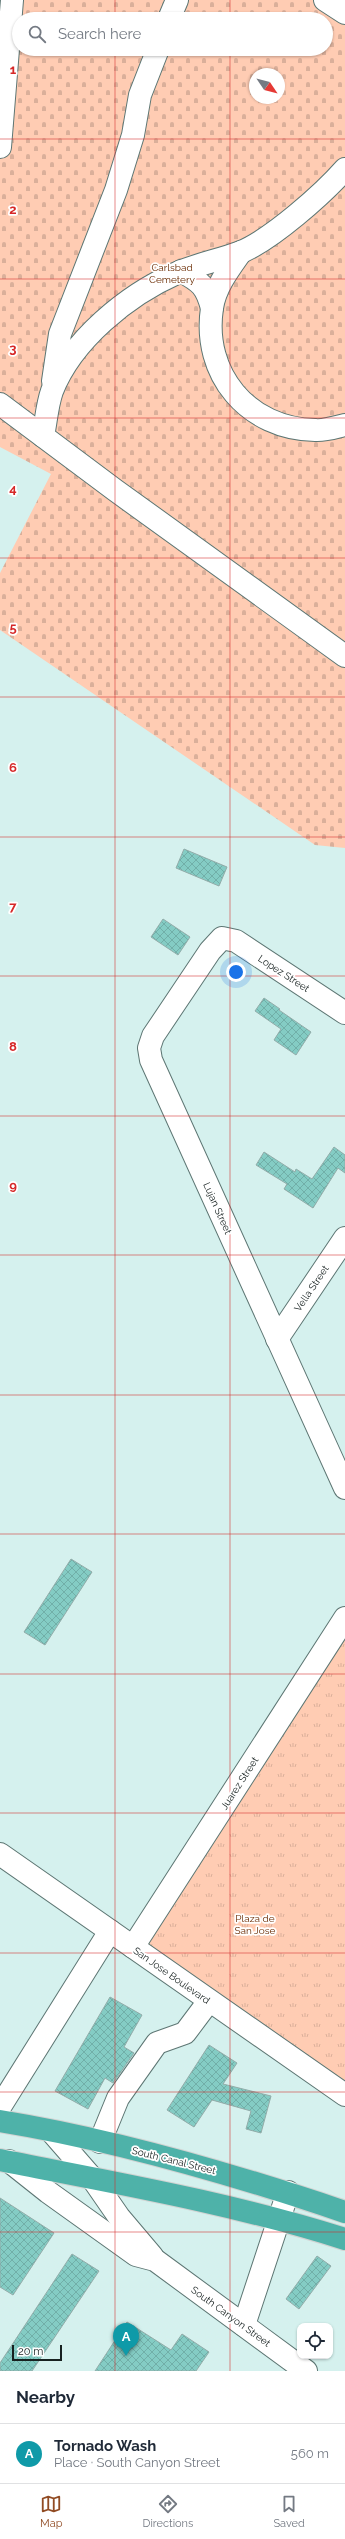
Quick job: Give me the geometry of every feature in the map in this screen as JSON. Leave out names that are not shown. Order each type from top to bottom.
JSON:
[{"type":"highway","name":"South Canal Street","points":[[0,2121],[158,2155],[288,2192],[345,2212]]},
{"type":"highway","points":[[5,2160],[217,2203],[280,2219],[345,2239]]},
{"type":"street","points":[[0,147],[12,0]]},
{"type":"street","points":[[173,12],[177,0]]},
{"type":"street","points":[[325,0],[345,13]]},
{"type":"street","points":[[43,436],[52,392],[60,334],[116,190],[133,135],[140,95],[155,56]]},
{"type":"street","points":[[52,392],[87,337],[111,314],[181,271],[241,252],[268,235],[341,178]]},
{"type":"street","points":[[212,308],[222,279],[241,252]]},
{"type":"street","points":[[181,271],[198,280],[208,291],[212,308],[212,334],[217,364],[228,386],[244,406],[258,415],[288,426],[316,430],[339,430]]},
{"type":"street","points":[[0,404],[345,656]]},
{"type":"street","name":"Lopez Street","points":[[222,938],[236,941],[345,1013]]},
{"type":"street","name":"Lujan Street","points":[[222,938],[210,951],[153,1036],[149,1048],[151,1060],[345,1488]]},
{"type":"street","name":"Vella Street","points":[[277,1338],[345,1238]]},
{"type":"street","name":"Juarez Street","points":[[133,1947],[345,1618]]},
{"type":"street","name":"San Jose Boulevard","points":[[0,1854],[345,2095]]},
{"type":"street","points":[[0,2107],[110,1931]]},
{"type":"street","points":[[100,2142],[118,2098],[157,2043],[185,2033],[209,2001]]},
{"type":"street","name":"South Canyon Street","points":[[52,2131],[92,2178],[119,2217],[147,2247],[155,2260]]},
{"type":"street","name":"South Canyon Street","points":[[5,2160],[136,2255],[155,2260],[306,2371]]},
{"type":"street","points":[[244,2325],[288,2192]]},
{"type":"green space","name":"Carlsbad Cemetery","points":[[0,0],[345,0],[345,848],[315,845],[0,630],[0,573],[51,474],[0,447]]},
{"type":"green space","name":"Plaza de San Jose","points":[[345,1618],[345,2095],[133,1947]]},
{"type":"building","points":[[184,849],[227,867],[219,886],[176,868]]},
{"type":"building","points":[[163,919],[190,937],[178,955],[151,937]]},
{"type":"building","points":[[264,998],[311,1032],[296,1055],[274,1040],[281,1029],[255,1011]]},
{"type":"building","points":[[334,1147],[345,1155],[345,1173],[338,1168],[313,1208],[284,1189],[287,1184],[256,1165],[264,1152],[295,1172],[296,1169],[312,1179]]},
{"type":"building","points":[[71,1559],[92,1572],[45,1645],[24,1632]]},
{"type":"building","points":[[110,1997],[142,2015],[124,2047],[134,2053],[113,2083],[105,2078],[88,2109],[55,2091]]},
{"type":"building","points":[[209,2045],[237,2063],[223,2084],[271,2096],[261,2133],[246,2129],[251,2111],[212,2100],[194,2127],[167,2110]]},
{"type":"building","points":[[0,2198],[54,2233],[13,2295],[0,2287]]},
{"type":"building","points":[[72,2254],[99,2271],[32,2371],[0,2371],[0,2363]]},
{"type":"building","points":[[317,2256],[331,2266],[299,2309],[286,2299]]},
{"type":"building","points":[[127,2322],[171,2350],[182,2334],[209,2352],[196,2371],[95,2371]]},
{"type":"place","name":"Tornado Wash","points":[[126,2356]]}]
